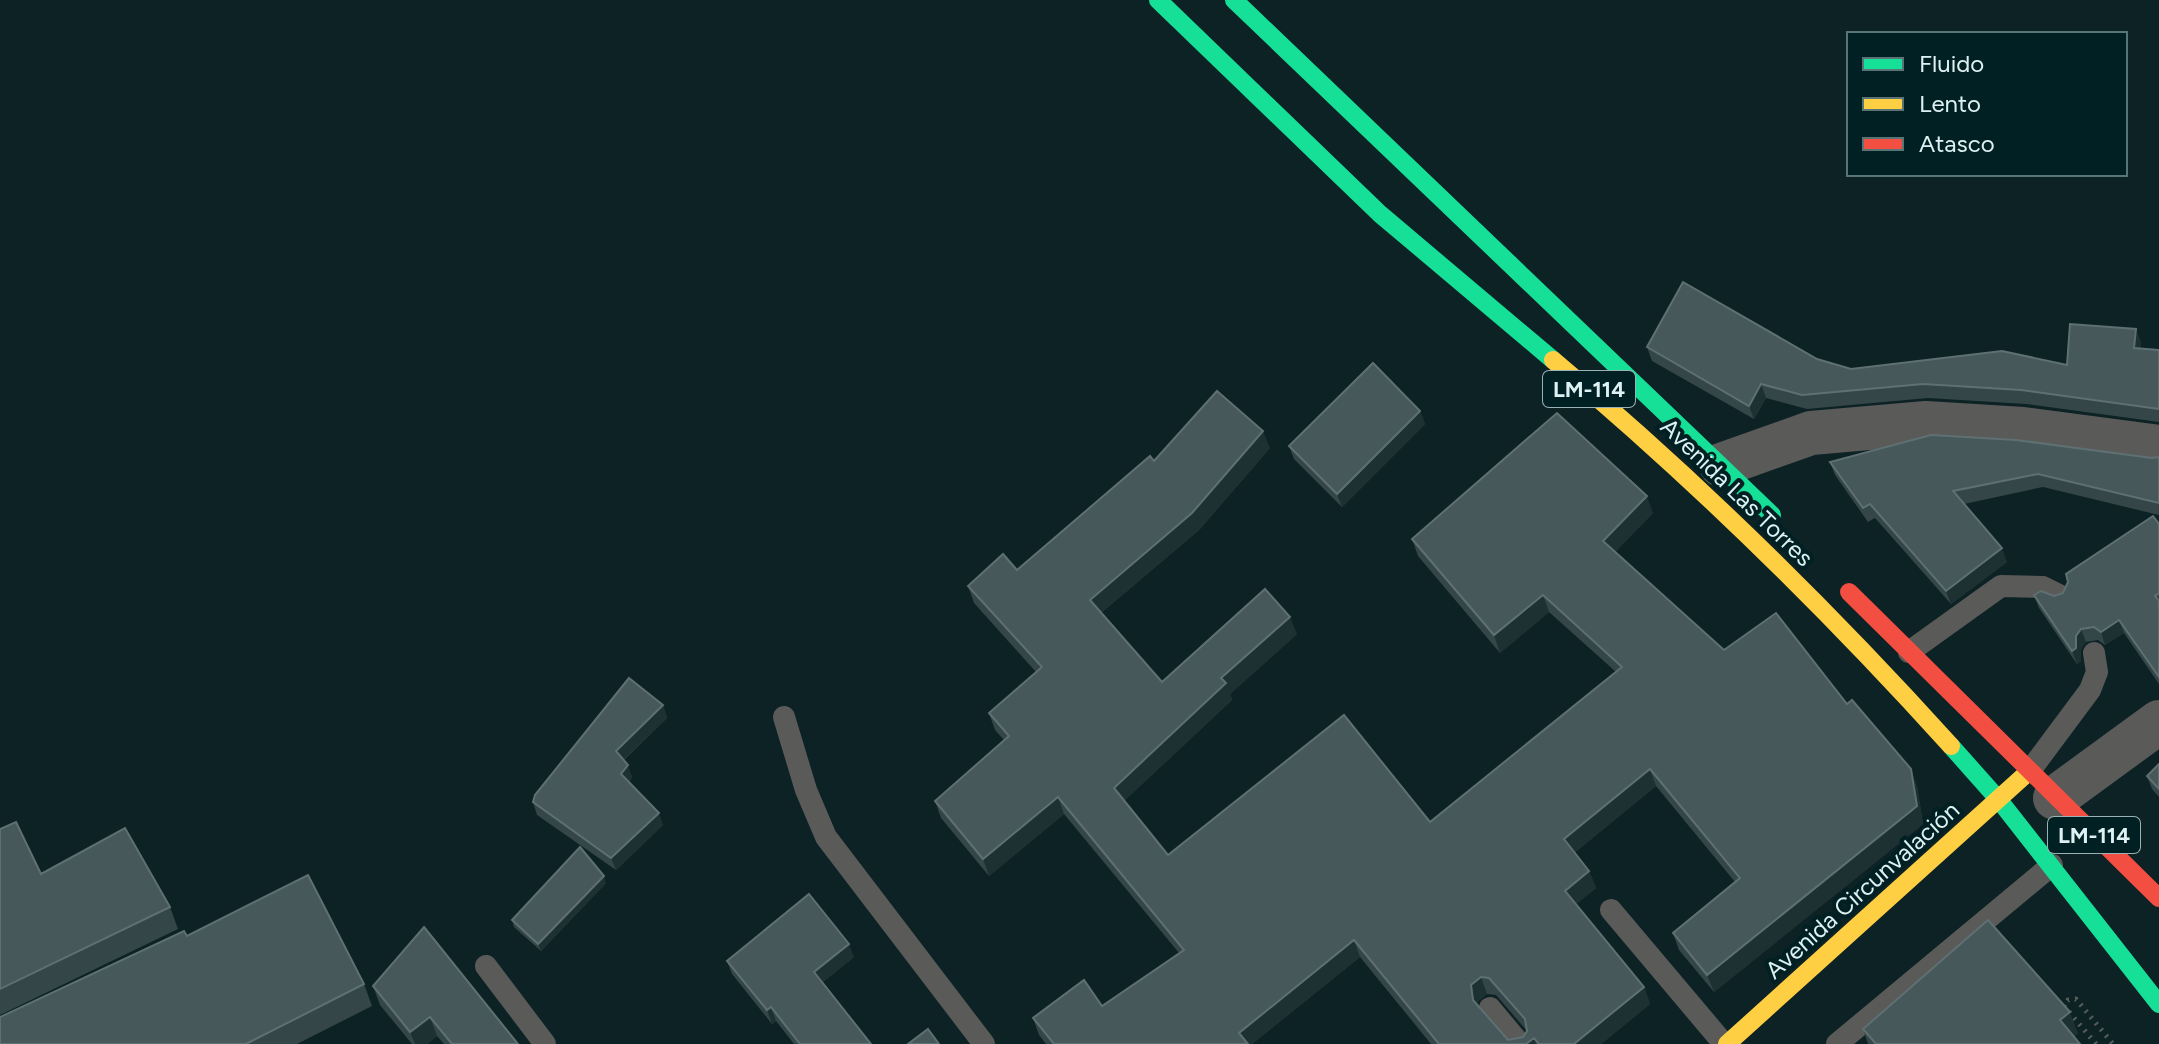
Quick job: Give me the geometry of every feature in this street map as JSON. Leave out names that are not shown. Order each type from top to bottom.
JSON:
[{"type":"main road","name":"Avenida Las Torres","points":[[1158,0],[1380,214],[1657,447],[1845,629],[1999,800],[2159,1004]]},
{"type":"main road","name":"Avenida Las Torres","points":[[1234,0],[1785,528]]},
{"type":"main road","name":"Avenida Las Torres","points":[[1830,573],[2159,898]]},
{"type":"main road","name":"Avenida Circunvalación","points":[[1726,1044],[1999,800],[2042,785]]},
{"type":"street","points":[[1721,465],[1811,433],[1926,423],[2023,429],[2159,447]]},
{"type":"street","points":[[2042,785],[2159,722]]},
{"type":"lane","points":[[1909,652],[2001,586],[2043,587],[2059,595]]},
{"type":"lane","points":[[2042,785],[2090,690],[2097,672],[2094,653]]},
{"type":"lane","points":[[784,717],[826,837],[984,1044]]},
{"type":"lane","points":[[1837,1044],[2052,865]]},
{"type":"lane","points":[[1611,910],[1726,1044]]},
{"type":"lane","points":[[486,966],[545,1044]]},
{"type":"lane","points":[[1490,1008],[1520,1044]]},
{"type":"path","points":[[2096,1044],[2064,1006],[2068,1000],[2076,999],[2113,1044]]},
{"type":"building","points":[[1683,282],[1817,359],[1851,369],[2002,351],[2067,365],[2070,324],[2136,329],[2134,348],[2159,350],[2159,409],[2021,390],[1923,384],[1802,395],[1761,384],[1749,406],[1647,347]]},
{"type":"building","points":[[1373,363],[1420,411],[1337,494],[1289,446]]},
{"type":"building","points":[[1217,391],[1263,431],[1192,513],[1090,600],[1162,682],[1265,589],[1290,617],[1221,678],[1226,683],[1114,788],[1168,855],[1344,715],[1430,822],[1622,667],[1543,595],[1494,635],[1412,539],[1557,413],[1647,496],[1603,541],[1724,650],[1776,613],[1847,704],[1852,700],[1911,769],[1917,806],[1707,975],[1673,933],[1740,878],[1650,769],[1564,839],[1589,871],[1565,891],[1644,987],[1574,1044],[1539,1044],[1534,1038],[1526,1044],[1439,1044],[1354,940],[1239,1033],[1248,1044],[1054,1044],[1033,1018],[1084,980],[1102,1006],[1184,950],[1058,797],[983,859],[935,801],[1009,736],[989,713],[1042,667],[968,586],[1003,554],[1017,570],[1150,456],[1154,461]],"holes":[[[1481,977],[1489,978],[1525,1019],[1527,1031],[1523,1037],[1508,1040],[1473,1000],[1471,985]]]},
{"type":"building","points":[[1931,435],[2016,440],[2159,457],[2159,503],[2038,474],[1953,491],[2002,548],[1946,591],[1870,504],[1863,508],[1830,462]]},
{"type":"building","points":[[2153,516],[2159,524],[2159,593],[2155,596],[2159,601],[2159,677],[2119,620],[2101,632],[2094,627],[2081,629],[2076,636],[2076,648],[2072,651],[2034,595],[2041,591],[2054,596],[2063,593],[2068,582],[2066,574]]},
{"type":"building","points":[[629,678],[663,705],[616,751],[628,765],[621,774],[659,813],[611,858],[533,802],[535,795]]},
{"type":"building","points":[[2159,764],[2159,789],[2147,776]]},
{"type":"building","points":[[16,822],[41,874],[125,828],[170,907],[0,989],[0,829]]},
{"type":"building","points":[[580,847],[604,876],[538,944],[512,920]]},
{"type":"building","points":[[308,875],[364,984],[246,1044],[0,1044],[0,1017],[184,931],[187,936]]},
{"type":"building","points":[[809,894],[849,944],[814,972],[871,1044],[800,1044],[771,1007],[767,1010],[727,961]]},
{"type":"building","points":[[1988,920],[2070,1012],[2060,1020],[2080,1044],[1876,1044],[1863,1029]]},
{"type":"building","points":[[424,927],[518,1044],[452,1044],[430,1017],[410,1032],[373,986]]},
{"type":"building","points":[[928,1029],[939,1044],[908,1044]]},
{"type":"traffic: fast","points":[[1158,0],[1380,214],[1553,360]]},
{"type":"traffic: fast","points":[[1234,0],[1772,515]]},
{"type":"traffic: fast","points":[[1951,746],[1999,800],[2159,1004]]},
{"type":"traffic: slow","points":[[1553,360],[1658,451],[1758,546],[1856,644],[1951,746]]},
{"type":"traffic: slow","points":[[1727,1044],[2025,775]]},
{"type":"traffic: jam","points":[[1849,592],[2159,898]]}]
